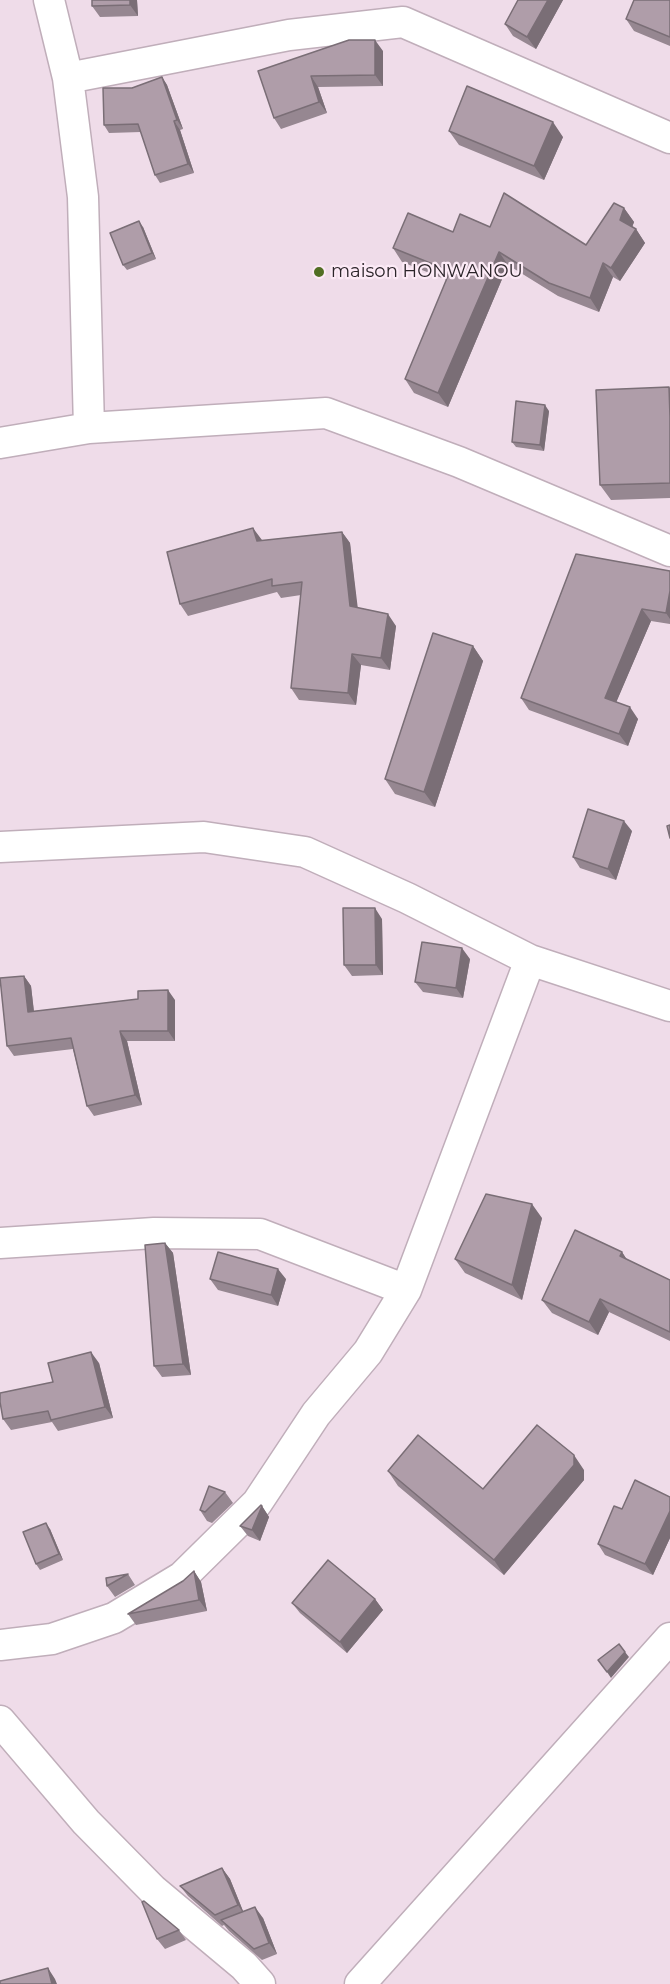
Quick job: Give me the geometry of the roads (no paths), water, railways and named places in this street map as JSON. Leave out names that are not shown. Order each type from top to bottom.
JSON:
[{"type":"street","points":[[49,0],[68,78],[83,197],[89,428]]},
{"type":"street","points":[[68,78],[289,35],[403,22],[670,138]]},
{"type":"street","points":[[0,443],[89,428],[327,413],[459,462],[670,550]]},
{"type":"street","points":[[0,847],[204,837],[305,852],[407,898],[530,960],[670,1006]]},
{"type":"street","points":[[0,1646],[52,1639],[114,1618],[182,1577],[257,1503],[316,1414],[368,1352],[406,1290],[530,960]]},
{"type":"street","points":[[0,1243],[154,1233],[260,1234],[406,1290]]},
{"type":"street","points":[[360,1984],[670,1638]]},
{"type":"street","points":[[0,1721],[86,1822],[153,1890],[244,1966],[260,1984]]},
{"type":"place","name":"maison HONWANOU","points":[[319,272]]}]
